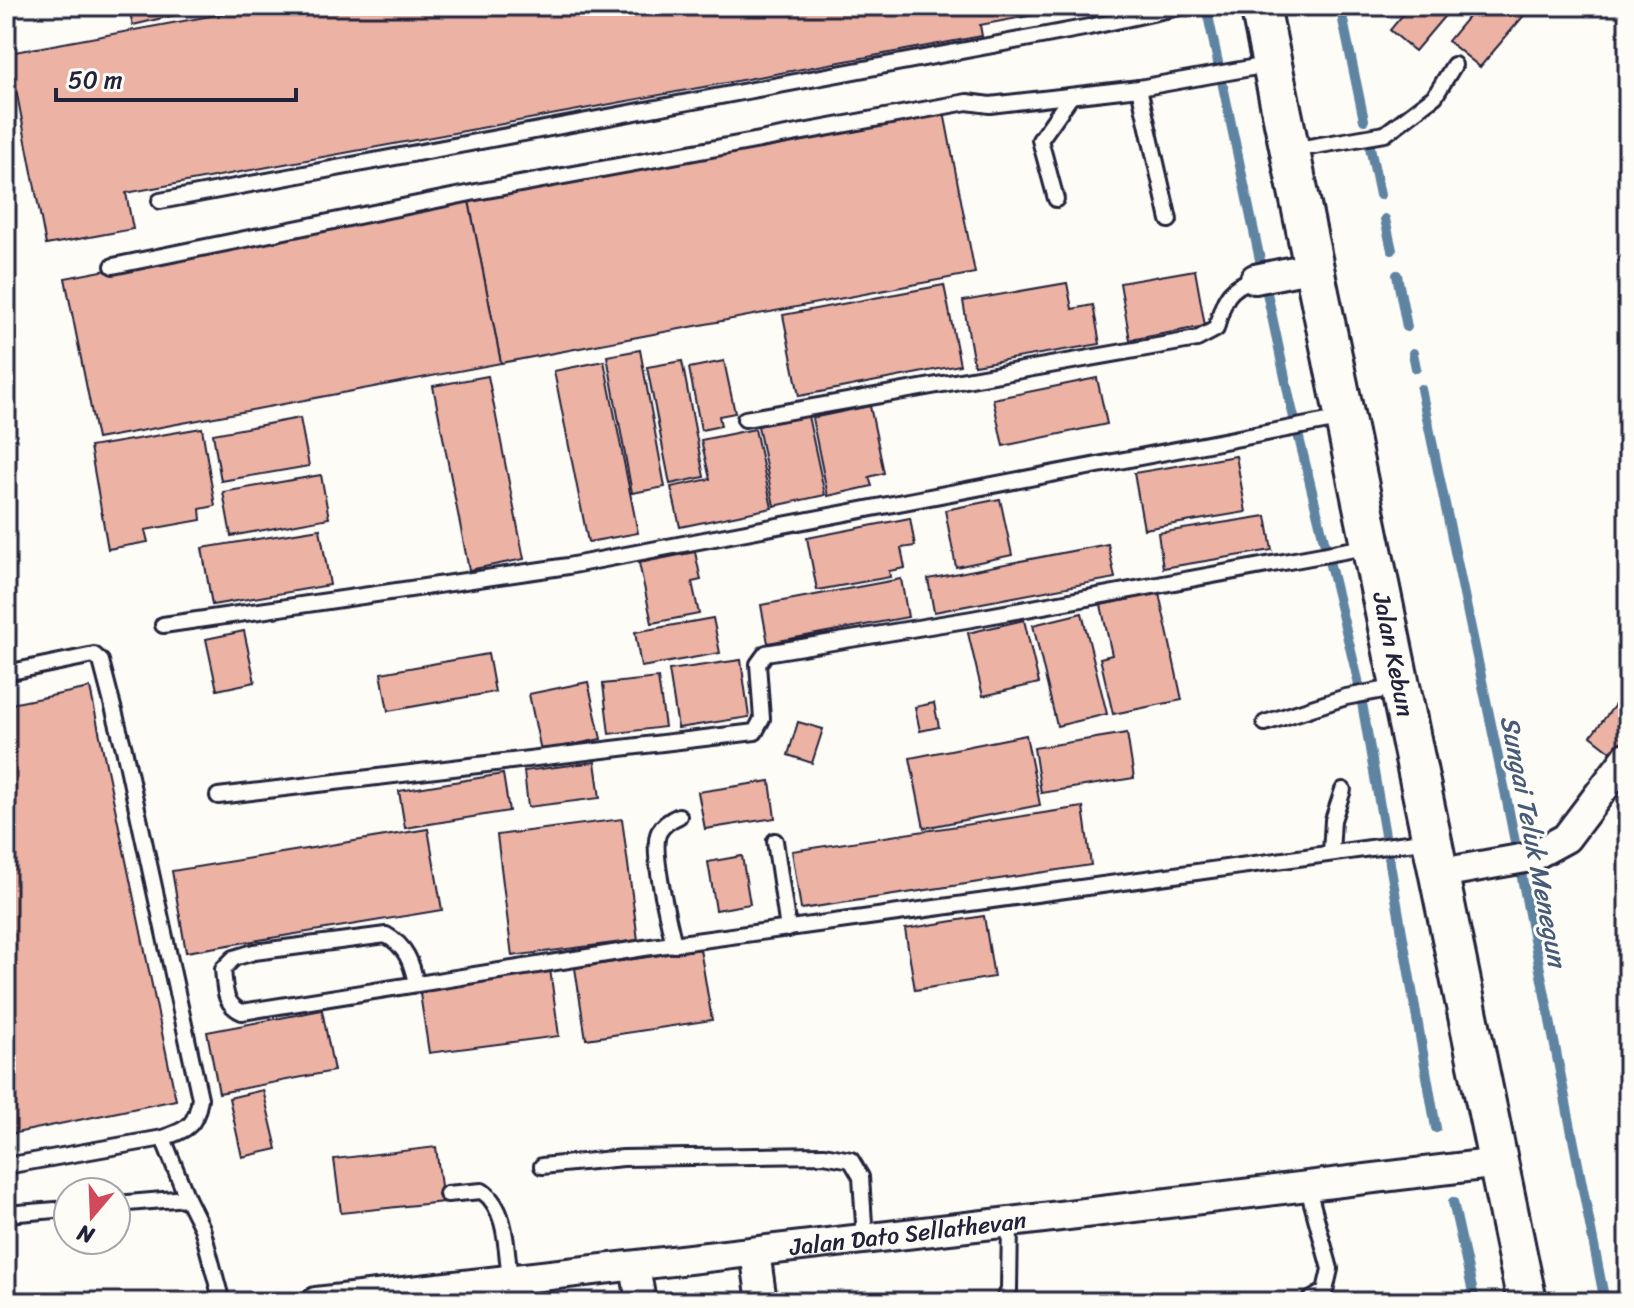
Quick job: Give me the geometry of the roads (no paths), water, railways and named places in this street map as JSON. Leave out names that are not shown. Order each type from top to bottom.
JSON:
[{"type":"main road","name":"Jalan Kebun","points":[[1260,6],[1371,546],[1383,690],[1437,856],[1527,1302]]},
{"type":"street","points":[[1263,278],[1314,267]]},
{"type":"street","points":[[1437,856],[1519,859],[1566,838],[1628,756]]},
{"type":"street","name":"Jalan Dato Sellathevan","points":[[316,1302],[510,1280],[638,1285],[759,1282],[865,1239],[1499,1163]]},
{"type":"lane","points":[[160,201],[1184,6]]},
{"type":"lane","points":[[113,266],[476,192],[967,102],[990,105],[1139,88],[1273,64]]},
{"type":"lane","points":[[1291,151],[1385,134],[1435,96],[1454,65]]},
{"type":"lane","points":[[1139,88],[1169,220]]},
{"type":"lane","points":[[1056,199],[1040,140],[1071,96]]},
{"type":"lane","points":[[745,419],[1197,339],[1216,329],[1223,301],[1240,283],[1263,278]]},
{"type":"lane","points":[[163,625],[568,566],[1344,417]]},
{"type":"lane","points":[[218,796],[755,732],[762,719],[758,664],[766,653],[1371,546]]},
{"type":"lane","points":[[6,673],[94,655],[101,661],[124,749],[200,1098],[197,1118],[181,1132],[163,1138],[6,1166]]},
{"type":"lane","points":[[1265,723],[1346,697],[1383,690]]},
{"type":"lane","points":[[1331,853],[1333,820],[1343,790]]},
{"type":"lane","points":[[674,945],[656,852],[659,833],[671,819],[679,816]]},
{"type":"lane","points":[[775,841],[788,929]]},
{"type":"lane","points":[[416,984],[412,962],[399,942],[386,935],[254,952],[234,958],[223,969],[227,1001],[242,1012],[674,945],[1331,853],[1386,846],[1437,856]]},
{"type":"lane","points":[[163,1138],[202,1228],[222,1302]]},
{"type":"lane","points":[[542,1166],[639,1158],[824,1155],[851,1160],[861,1177],[865,1239]]},
{"type":"lane","points":[[1307,1184],[1330,1269],[1325,1291],[1307,1302]]},
{"type":"lane","points":[[447,1194],[482,1191],[492,1198],[499,1209],[510,1280]]},
{"type":"lane","points":[[132,1203],[187,1198]]},
{"type":"lane","points":[[6,1214],[52,1210]]},
{"type":"lane","points":[[1003,1302],[1009,1290],[1010,1222]]},
{"type":"waterway","points":[[1206,6],[1290,401],[1358,680],[1436,1128]]},
{"type":"waterway","name":"Sungai Teluk Menegun","points":[[1340,6],[1364,120]]},
{"type":"waterway","name":"Sungai Teluk Menegun","points":[[1370,147],[1380,195]]},
{"type":"waterway","name":"Sungai Teluk Menegun","points":[[1385,219],[1392,250]]},
{"type":"waterway","name":"Sungai Teluk Menegun","points":[[1397,275],[1407,327]]},
{"type":"waterway","name":"Sungai Teluk Menegun","points":[[1413,353],[1416,368]]},
{"type":"waterway","name":"Sungai Teluk Menegun","points":[[1421,389],[1505,791],[1605,1302]]},
{"type":"waterway","points":[[1453,1202],[1475,1302]]}]
